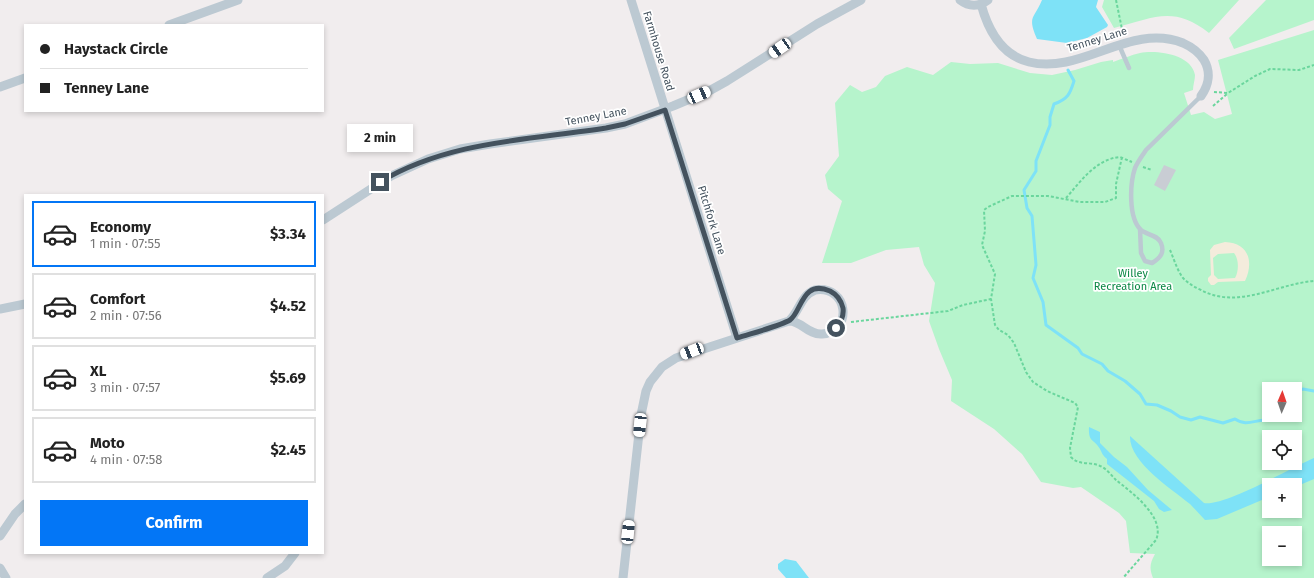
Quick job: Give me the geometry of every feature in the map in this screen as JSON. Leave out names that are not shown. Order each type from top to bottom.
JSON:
[{"type":"street","points":[[172,24],[238,0]]},
{"type":"street","name":"Farmhouse Road","points":[[631,0],[665,110]]},
{"type":"street","name":"Tenney Lane","points":[[324,219],[391,176],[428,159],[460,149],[606,128],[625,124],[665,110],[709,91],[727,81],[817,24],[861,0]]},
{"type":"street","name":"Tenney Lane","points":[[960,0],[970,5],[985,2],[985,17],[996,40],[1013,55],[1035,63],[1064,62],[1145,38],[1162,38],[1178,41],[1195,49],[1202,56],[1208,71],[1207,87],[1201,96]]},
{"type":"street","points":[[0,87],[24,78]]},
{"type":"street","name":"Pitchfork Lane","points":[[665,110],[737,338]]},
{"type":"street","points":[[623,578],[640,425],[648,386],[657,372],[676,358],[789,321],[799,323],[811,332],[822,334],[833,330],[839,325],[842,319],[843,310],[839,299],[830,291],[819,289],[811,291],[805,296],[789,321]]},
{"type":"street","points":[[0,309],[24,304]]},
{"type":"street","points":[[0,536],[15,514],[24,505]]},
{"type":"street","points":[[267,578],[285,566],[294,554]]},
{"type":"street","points":[[0,568],[6,578]]},
{"type":"lane","points":[[1122,44],[1129,68]]},
{"type":"lane","points":[[1140,229],[1156,237],[1162,244],[1163,251],[1161,255],[1152,263],[1146,261],[1142,257],[1140,229],[1133,215],[1132,180],[1136,167],[1146,150],[1201,96]]},
{"type":"path","points":[[1116,0],[1122,44]]},
{"type":"path","points":[[1213,106],[1228,93],[1265,70],[1279,68],[1299,70],[1314,65]]},
{"type":"path","points":[[1214,92],[1228,93]]},
{"type":"path","points":[[1066,198],[1084,177],[1096,166],[1115,157],[1122,157],[1129,161]]},
{"type":"path","points":[[1122,157],[1116,184],[1116,198],[1105,202],[1080,202],[1066,198],[1034,195],[1017,195],[1004,199],[988,206],[984,210],[985,231],[982,245],[995,274],[991,298],[995,325],[999,330],[1008,335],[1014,343],[1023,367],[1030,379],[1043,389],[1072,401],[1078,408],[1070,448],[1071,457],[1079,462],[1100,466],[1144,504],[1156,521],[1158,528],[1156,540],[1122,578]]},
{"type":"path","points":[[1169,249],[1180,273],[1186,281],[1202,291],[1220,297],[1251,296],[1314,281]]},
{"type":"path","points":[[842,319],[855,322],[948,311],[962,305],[991,298]]},
{"type":"green space","points":[[1104,0],[1239,0],[1209,33],[1196,24],[1174,16],[1152,18],[1114,28],[1102,7]]},
{"type":"green space","points":[[1266,0],[1314,0],[1314,20],[1234,49],[1229,38]]},
{"type":"green space","name":"Willey Recreation Area","points":[[1314,30],[1314,578],[1153,578],[1151,566],[1155,554],[1130,553],[1126,521],[1119,513],[1081,487],[1073,488],[1041,482],[1022,454],[994,429],[951,401],[952,380],[929,321],[935,283],[924,265],[919,247],[886,250],[851,263],[822,263],[842,201],[828,189],[825,175],[839,156],[835,103],[850,85],[862,92],[876,87],[885,76],[907,67],[933,75],[951,62],[970,64],[998,63],[1030,73],[1052,75],[1101,62],[1113,60],[1113,62],[1140,53],[1155,52],[1180,58],[1187,62],[1192,68],[1195,75],[1193,90],[1184,93],[1191,115],[1204,112],[1215,119],[1232,114],[1218,60]]},
{"type":"sand","points":[[1225,242],[1233,243],[1240,246],[1244,250],[1249,261],[1248,274],[1245,281],[1218,282],[1211,285],[1208,281],[1208,278],[1211,275],[1210,250],[1214,245]],"holes":[[[1234,253],[1238,265],[1235,278],[1218,279],[1214,275],[1213,258],[1218,254]]]},
{"type":"water","points":[[1042,0],[1098,0],[1096,7],[1108,25],[1087,38],[1067,43],[1037,39],[1032,22]]},
{"type":"water","points":[[1089,427],[1100,432],[1100,443],[1127,467],[1148,490],[1172,510],[1164,512],[1159,509],[1154,501],[1107,464],[1107,459],[1090,436]]},
{"type":"water","points":[[1130,436],[1204,503],[1227,499],[1262,483],[1262,500],[1217,519],[1205,520],[1190,504],[1163,483],[1144,465],[1136,455]]},
{"type":"water","points":[[1314,458],[1314,479],[1302,484],[1302,478],[1273,478],[1289,470],[1302,470],[1302,464]]},
{"type":"water","points":[[785,559],[796,561],[809,578],[786,578],[778,569],[778,564]]},
{"type":"building","points":[[1164,165],[1176,170],[1165,191],[1154,185]]},
{"type":"waterway","points":[[1068,70],[1074,81],[1068,96],[1054,104],[1050,117],[1050,125],[1036,161],[1036,171],[1024,190],[1027,208],[1032,216],[1036,265],[1033,278],[1043,302],[1046,325],[1078,348],[1082,354],[1102,364],[1108,371],[1125,381],[1140,394],[1146,404],[1157,405],[1180,417],[1191,420],[1200,417],[1223,423],[1235,419],[1246,423],[1262,420]]},
{"type":"waterway","points":[[1302,390],[1314,391]]},
{"type":"route","points":[[380,182],[402,170],[428,159],[460,149],[606,128],[625,124],[665,110],[737,338],[789,321],[793,317],[800,302],[805,296],[811,291],[819,289],[834,293],[841,302],[843,310],[842,318],[836,328]]}]
